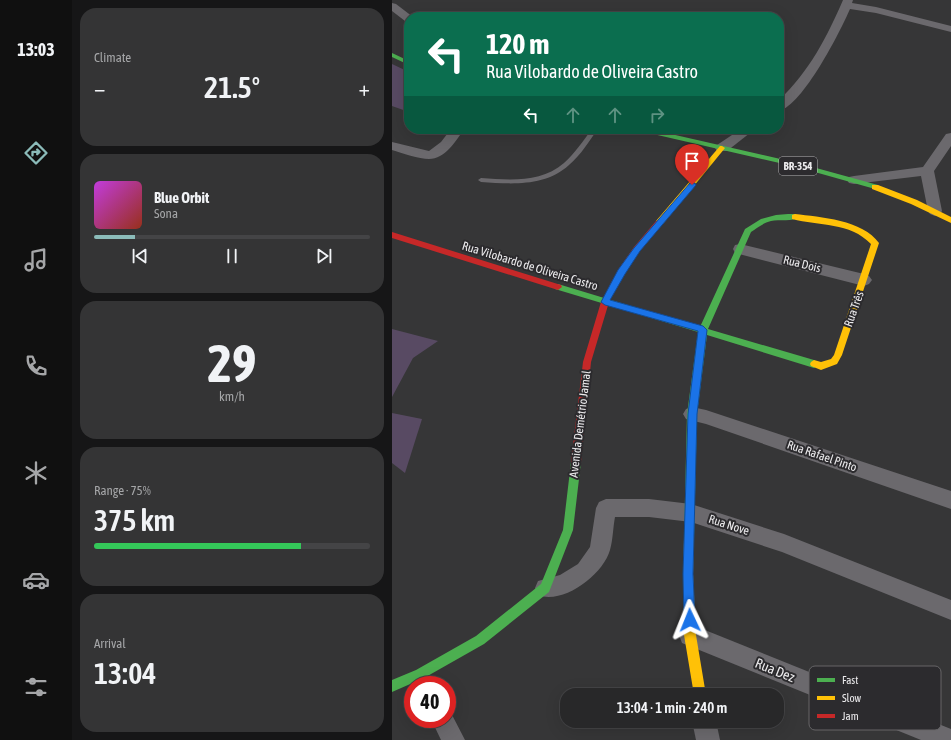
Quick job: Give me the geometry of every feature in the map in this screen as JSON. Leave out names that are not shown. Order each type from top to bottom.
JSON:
[{"type":"main road","points":[[392,55],[404,61]]},
{"type":"main road","name":"BR-354","points":[[662,134],[854,180],[935,211],[951,220]]},
{"type":"main road","name":"Avenida Demétrio Jamal","points":[[426,676],[480,640],[545,588],[568,530],[587,362],[605,302],[621,272],[637,250],[722,148]]},
{"type":"main road","name":"Rua Três","points":[[740,249],[748,231],[753,225],[768,219],[782,217],[796,217],[854,228],[871,236],[874,242],[864,280],[838,355],[834,362],[821,366]]},
{"type":"main road","name":"Rua Vilobardo de Oliveira Castro","points":[[392,235],[605,302],[821,366]]},
{"type":"main road","points":[[699,688],[690,635],[688,574],[691,513],[692,414],[703,330],[740,249]]},
{"type":"main road","name":"Avenida Demétrio Jamal","points":[[392,686],[404,683]]},
{"type":"street","points":[[784,102],[812,71],[826,50],[847,3],[951,28]]},
{"type":"street","points":[[392,6],[404,15]]},
{"type":"street","points":[[392,146],[429,155],[434,154],[447,143],[454,134]]},
{"type":"street","name":"Avenida Demétrio Jamal","points":[[722,148],[743,134]]},
{"type":"street","points":[[935,211],[927,171],[951,137]]},
{"type":"street","points":[[854,180],[927,171]]},
{"type":"street","name":"Rua Dois","points":[[740,249],[864,280]]},
{"type":"street","name":"Rua Rafael Pinto","points":[[692,414],[706,417],[951,500]]},
{"type":"street","name":"Rua Nove","points":[[545,588],[564,584],[586,571],[600,550],[606,508],[649,508],[691,513],[784,543],[951,610]]},
{"type":"street","name":"Rua Dez","points":[[690,635],[809,683]]},
{"type":"street","points":[[447,728],[453,740]]},
{"type":"street","points":[[705,728],[708,740]]},
{"type":"street","name":"Rua Dez","points":[[925,730],[950,740]]},
{"type":"lane","points":[[481,180],[517,182],[535,180],[555,173],[567,164],[591,134]]},
{"type":"shaded area","points":[[392,64],[404,70],[404,110],[392,106]]},
{"type":"shaded area","points":[[392,329],[438,341],[413,358],[392,397]]},
{"type":"shaded area","points":[[392,413],[422,419],[405,473],[392,463]]},
{"type":"traffic: fast","points":[[392,55],[404,61]]},
{"type":"traffic: fast","points":[[662,134],[798,165],[875,187]]},
{"type":"traffic: fast","points":[[689,539],[692,414],[703,330],[748,231],[758,224],[770,219],[795,217]]},
{"type":"traffic: fast","points":[[558,287],[814,364]]},
{"type":"traffic: fast","points":[[392,686],[420,674],[480,640],[545,588],[568,530],[576,462]]},
{"type":"traffic: slow","points":[[659,223],[722,148]]},
{"type":"traffic: slow","points":[[875,187],[914,202],[951,220]]},
{"type":"traffic: slow","points":[[795,217],[827,221],[850,227],[860,231],[875,243],[838,355],[834,362],[821,366],[814,364]]},
{"type":"traffic: slow","points":[[689,539],[688,574],[690,635],[699,688]]},
{"type":"traffic: jam","points":[[576,462],[587,362],[605,302],[621,272],[637,249],[659,223]]},
{"type":"traffic: jam","points":[[392,235],[558,287]]},
{"type":"route","points":[[690,620],[688,574],[691,513],[692,414],[703,330],[605,302],[621,272],[637,250],[692,185]]}]
